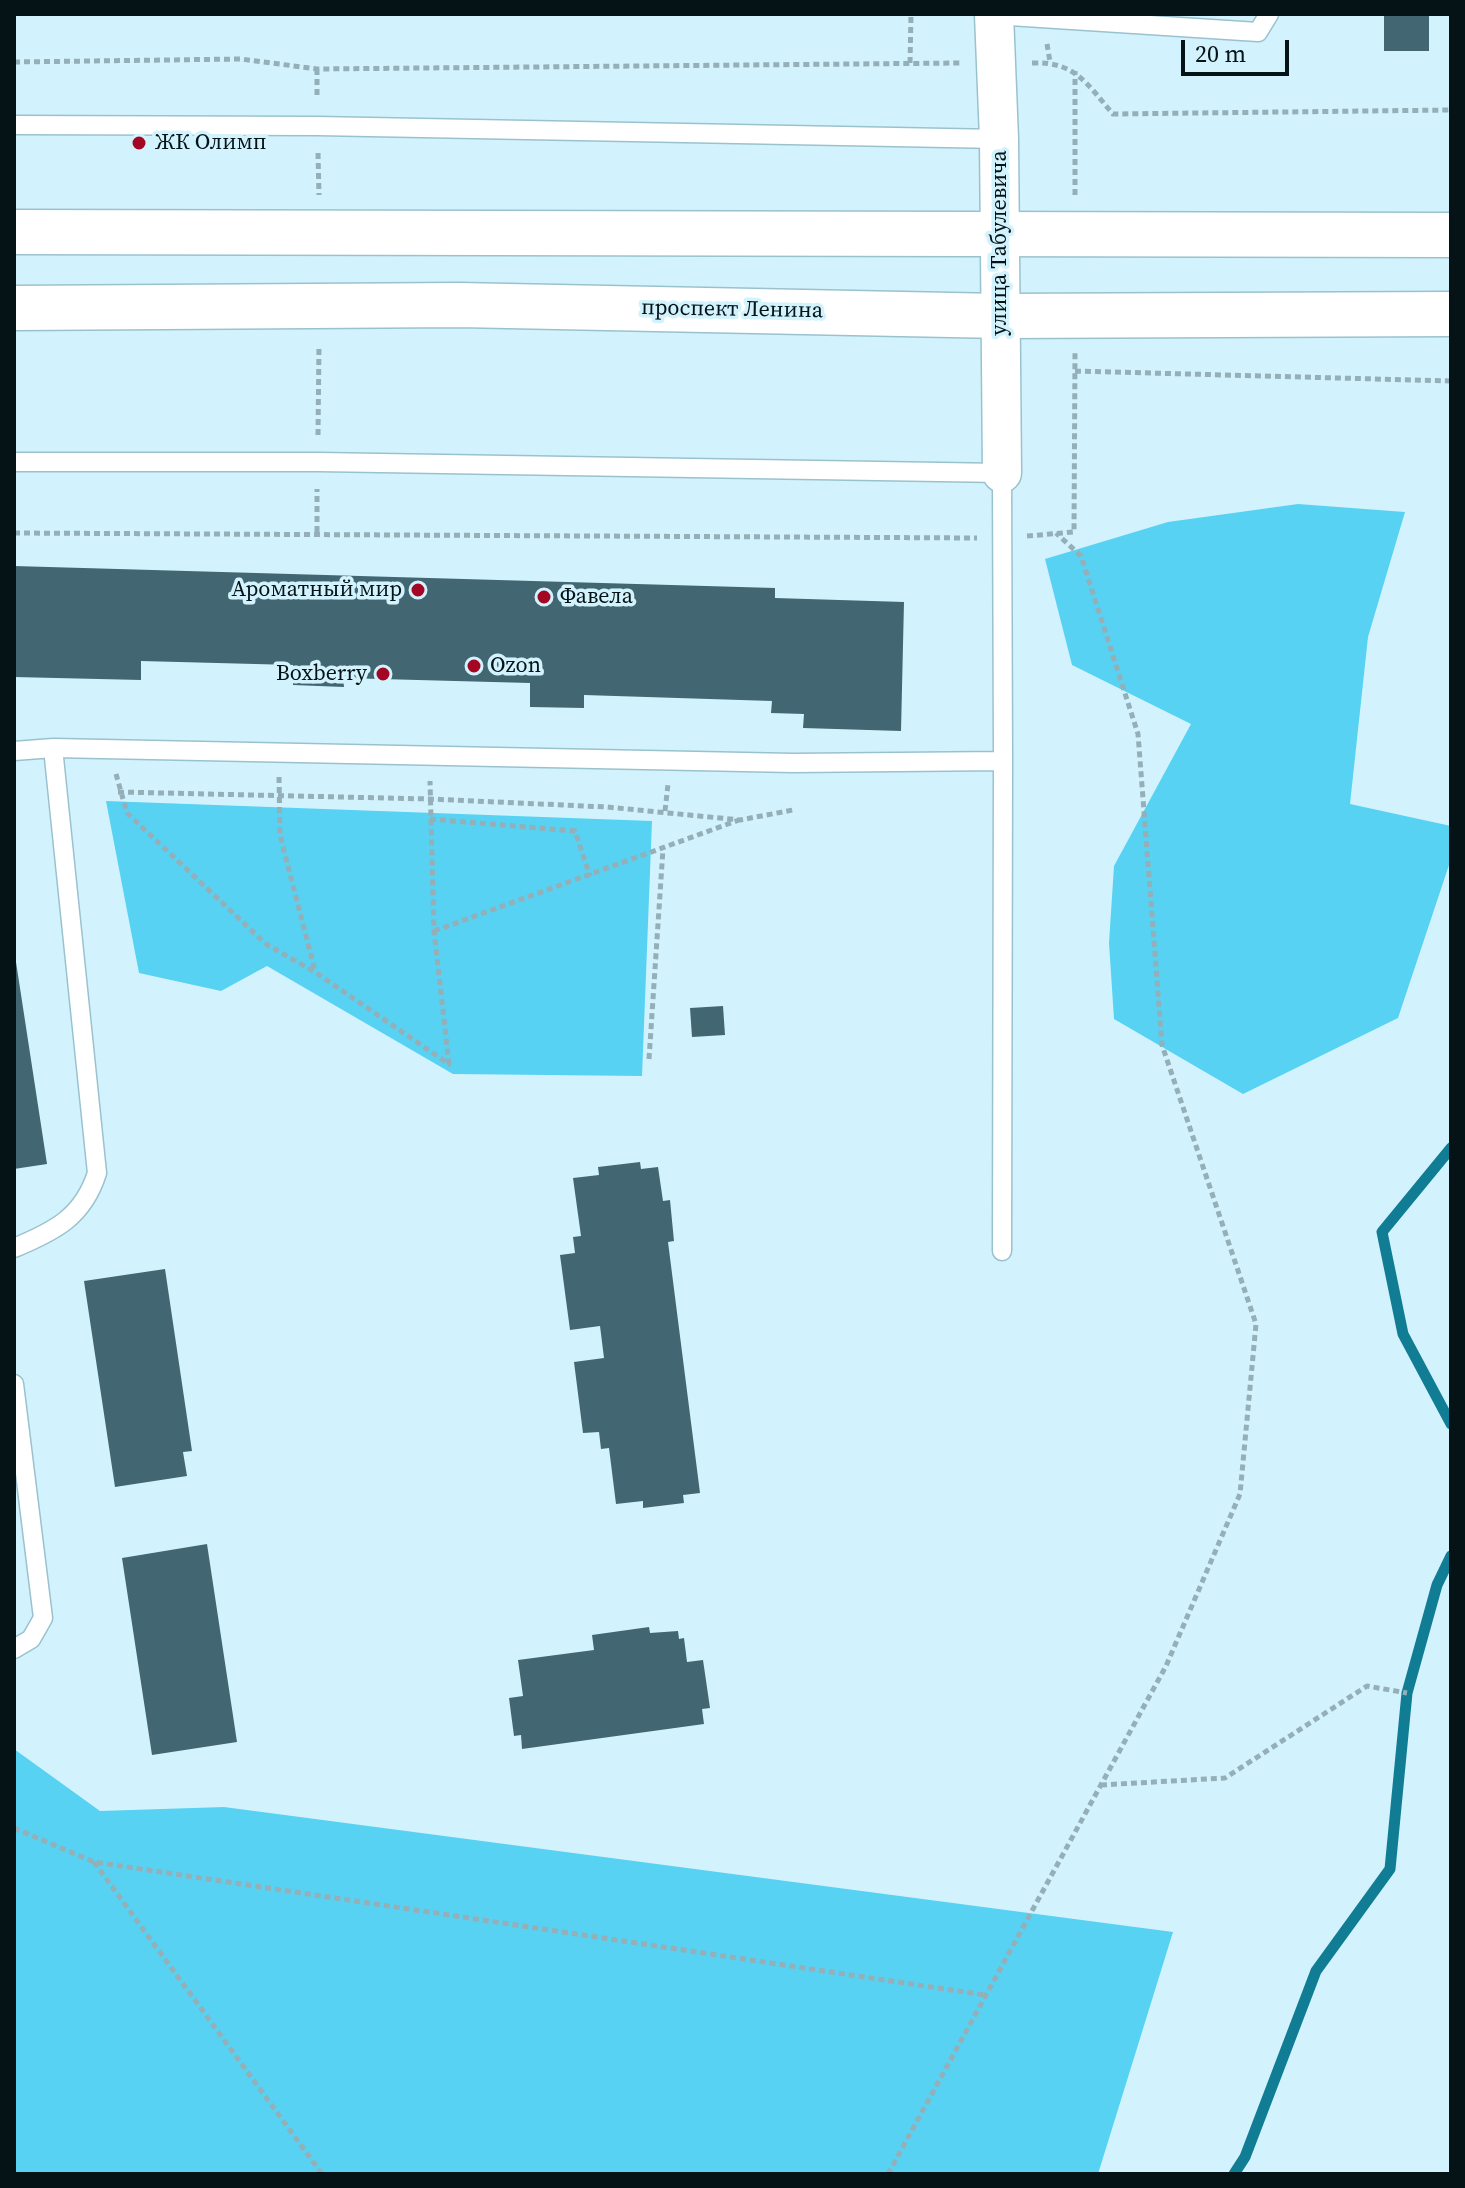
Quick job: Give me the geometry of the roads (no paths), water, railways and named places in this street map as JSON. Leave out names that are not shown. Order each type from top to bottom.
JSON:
[{"type":"street","name":"улица Табулевича","points":[[994,15],[999,139],[997,235],[1002,473]]},
{"type":"street","points":[[14,232],[1451,235]]},
{"type":"street","name":"проспект Ленина","points":[[14,308],[459,305],[1000,316],[1451,314]]},
{"type":"lane","points":[[994,15],[1258,32],[1269,14]]},
{"type":"lane","points":[[14,125],[333,126],[999,139]]},
{"type":"lane","points":[[14,462],[318,462],[1002,473],[1002,1251]]},
{"type":"lane","points":[[14,751],[53,748],[793,763],[1003,761]]},
{"type":"lane","points":[[14,1248],[66,1222],[89,1197],[97,1173],[53,748]]},
{"type":"lane","points":[[14,1384],[43,1618],[31,1639],[14,1649]]},
{"type":"waterway","points":[[1451,1148],[1382,1232],[1403,1334],[1451,1424]]},
{"type":"waterway","points":[[1234,2174],[1245,2157],[1316,1971],[1390,1869],[1407,1693],[1437,1585],[1451,1556]]},
{"type":"place","name":"ЖК Олимп","points":[[139,143]]},
{"type":"place","name":"Ароматный мир","points":[[418,590]]},
{"type":"place","name":"Фавела","points":[[544,597]]},
{"type":"place","name":"Ozon","points":[[474,666]]},
{"type":"place","name":"Boxberry","points":[[383,674]]}]
